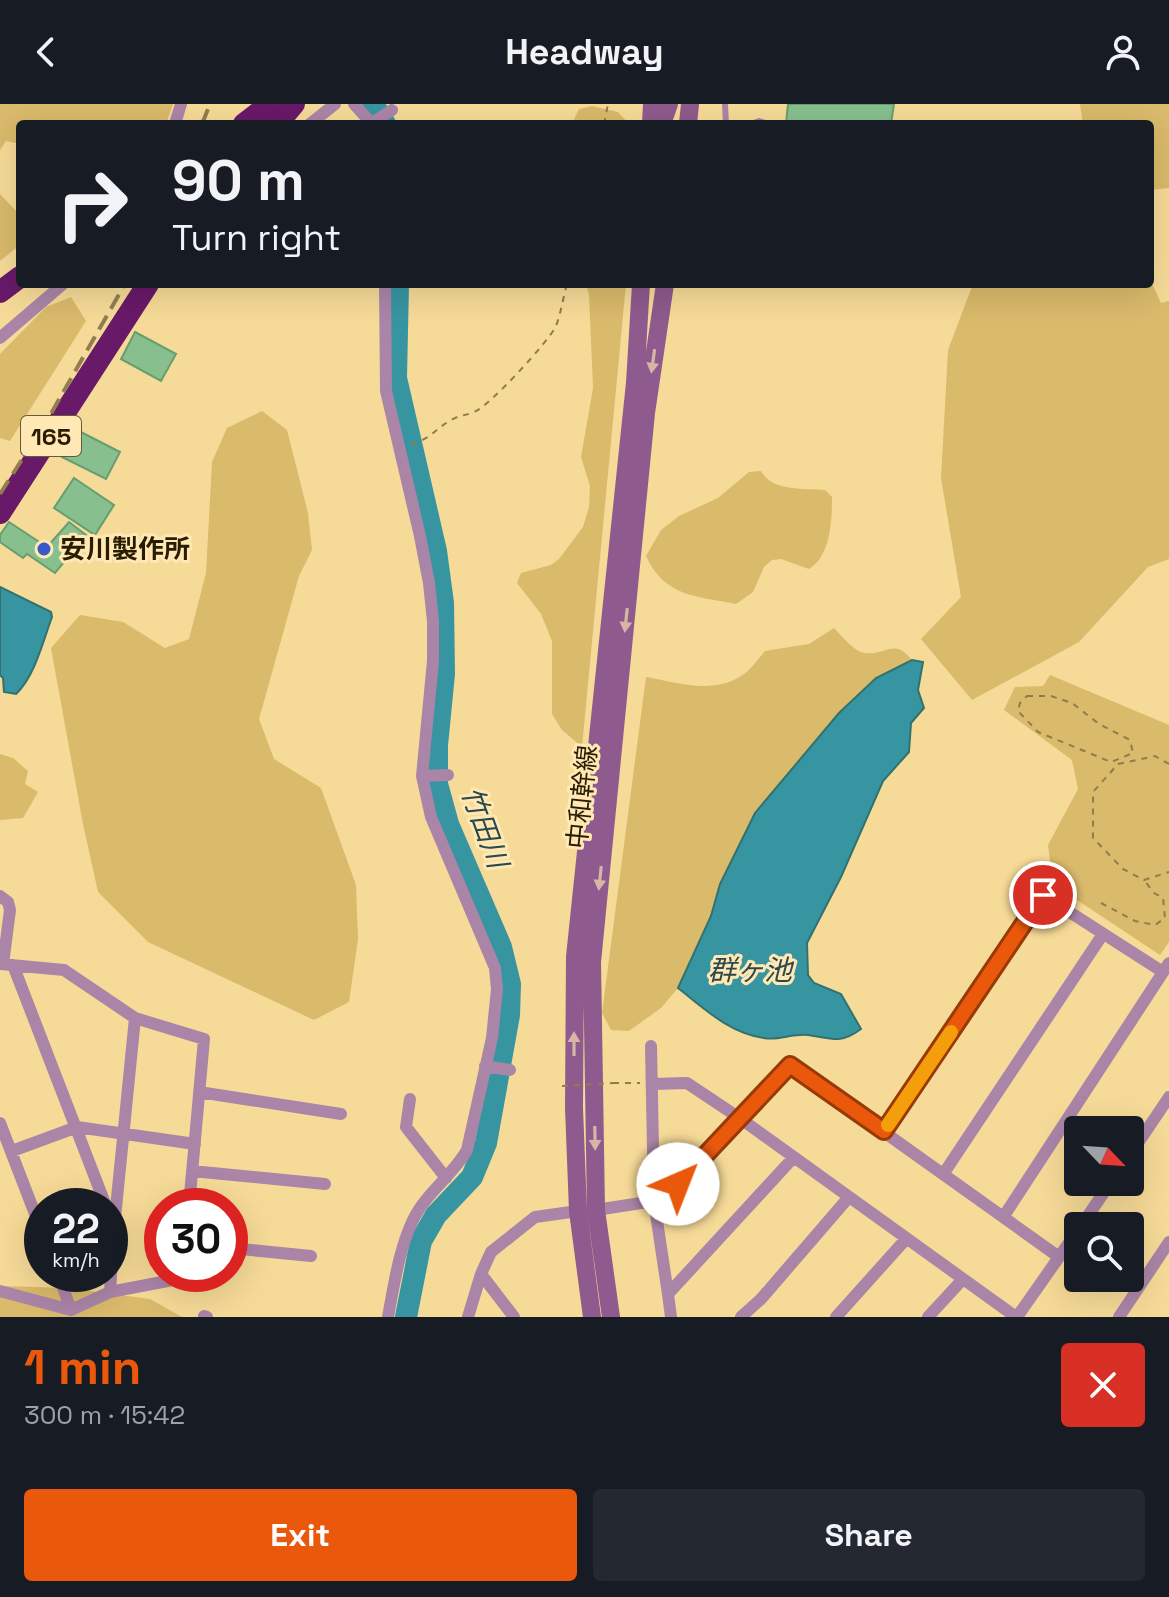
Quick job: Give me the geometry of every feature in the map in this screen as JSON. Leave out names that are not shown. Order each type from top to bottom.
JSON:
[{"type":"highway","points":[[251,120],[271,104]]},
{"type":"highway","points":[[280,120],[294,104]]},
{"type":"highway","name":"165","points":[[99,358],[138,288]]},
{"type":"highway","name":"165","points":[[0,513],[145,288]]},
{"type":"main road","name":"中和幹線","points":[[611,1317],[587,1211],[574,1108],[575,957],[635,383],[641,288]]},
{"type":"main road","name":"中和幹線","points":[[592,1317],[587,1211],[592,962],[646,413],[664,288]]},
{"type":"street","points":[[315,120],[335,104]]},
{"type":"street","points":[[354,104],[368,120]]},
{"type":"street","points":[[378,120],[392,110]]},
{"type":"street","points":[[0,338],[58,288]]},
{"type":"street","points":[[385,288],[386,391],[420,536],[433,621],[433,661],[422,776],[431,817],[495,968],[496,1012],[467,1150],[414,1218],[396,1273],[388,1317]]},
{"type":"street","points":[[422,776],[448,775]]},
{"type":"street","points":[[884,1131],[1043,895],[1103,934],[1166,968],[1004,1216]]},
{"type":"street","points":[[0,896],[8,902],[10,910],[5,965],[77,1127],[99,1188]]},
{"type":"street","points":[[944,1173],[1103,934]]},
{"type":"street","points":[[5,965],[64,970],[135,1018],[204,1039],[191,1188]]},
{"type":"street","points":[[117,1188],[135,1018]]},
{"type":"street","points":[[651,1046],[654,1201],[671,1317]]},
{"type":"street","points":[[468,1317],[491,1252],[535,1217],[654,1201],[678,1184],[790,1065],[1059,1257]]},
{"type":"street","points":[[485,1066],[510,1070]]},
{"type":"street","points":[[652,1084],[687,1083],[1016,1317],[1064,1250]]},
{"type":"street","points":[[199,1092],[341,1114]]},
{"type":"street","points":[[1144,1134],[1169,1097]]},
{"type":"street","points":[[410,1099],[406,1127],[446,1178]]},
{"type":"street","points":[[0,1123],[26,1188]]},
{"type":"street","points":[[12,1151],[77,1127],[195,1144]]},
{"type":"street","points":[[668,1294],[794,1157]]},
{"type":"street","points":[[192,1171],[325,1184]]},
{"type":"street","points":[[741,1317],[761,1299],[849,1197]]},
{"type":"street","points":[[836,1317],[906,1239]]},
{"type":"street","points":[[1119,1317],[1169,1242]]},
{"type":"street","points":[[248,1250],[311,1256]]},
{"type":"street","points":[[481,1274],[514,1317]]},
{"type":"street","points":[[928,1317],[963,1279]]},
{"type":"street","points":[[0,1291],[71,1310],[110,1292]]},
{"type":"street","points":[[64,1292],[71,1310]]},
{"type":"path","points":[[425,441],[453,419],[491,402],[546,343],[556,326],[566,288]]},
{"type":"path","points":[[1027,696],[1051,696],[1072,703],[1099,724],[1130,740],[1133,753],[1111,762],[1038,732],[1018,711],[1020,703],[1027,696]]},
{"type":"path","points":[[1101,903],[1135,921],[1155,925],[1165,918],[1163,898],[1154,893],[1144,880],[1123,869],[1093,838],[1093,792],[1118,764],[1155,756],[1169,764]]},
{"type":"path","points":[[1144,880],[1169,872]]},
{"type":"path","points":[[562,1086],[652,1084]]},
{"type":"shaded area","points":[[0,104],[173,104],[167,120],[16,120],[16,143],[6,141],[0,150]]},
{"type":"shaded area","points":[[1080,104],[1169,104],[1169,188],[1154,190],[1154,120],[1082,120]]},
{"type":"shaded area","points":[[592,106],[618,112],[625,120],[575,120],[579,109]]},
{"type":"shaded area","points":[[0,194],[16,211],[16,248],[0,261]]},
{"type":"shaded area","points":[[587,288],[626,288],[582,747],[562,730],[552,714],[552,641],[541,614],[517,583],[521,573],[551,565],[559,559],[583,527],[589,507],[590,486],[581,457],[593,388]]},
{"type":"shaded area","points":[[971,288],[1154,288],[1161,303],[1169,301],[1169,559],[1148,567],[1079,642],[972,700],[921,639],[961,597],[941,478],[948,350]]},
{"type":"shaded area","points":[[71,297],[86,321],[10,441],[0,438],[0,354],[46,307]]},
{"type":"shaded area","points":[[262,411],[287,430],[308,513],[312,550],[299,576],[259,719],[274,759],[321,788],[356,885],[358,939],[349,1002],[314,1020],[148,942],[98,892],[51,648],[80,615],[123,622],[165,648],[189,639],[206,573],[212,462],[227,428]]},
{"type":"shaded area","points":[[761,471],[766,478],[781,486],[825,490],[832,497],[829,536],[816,563],[809,569],[781,559],[772,560],[764,567],[753,592],[736,604],[695,596],[662,580],[646,556],[661,530],[679,516],[718,498],[749,472]]},
{"type":"shaded area","points":[[834,628],[861,652],[895,648],[912,660],[876,678],[839,713],[755,813],[720,884],[711,916],[678,988],[661,1008],[629,1031],[611,1030],[602,1013],[646,677],[696,686],[721,684],[744,674],[765,651],[809,644]]},
{"type":"shaded area","points":[[1050,675],[1169,725],[1169,942],[1160,955],[1053,884],[1048,845],[1078,789],[1072,760],[1004,710],[1015,687],[1043,686]]},
{"type":"shaded area","points":[[0,754],[13,758],[28,771],[25,784],[38,792],[23,818],[0,820]]},
{"type":"shaded area","points":[[0,1286],[24,1287],[24,1292],[98,1292],[150,1299],[182,1317],[0,1317]]},
{"type":"water","points":[[0,587],[51,612],[52,617],[33,668],[16,694],[4,692],[0,675]]},
{"type":"water","name":"群ヶ池","points":[[912,660],[923,662],[918,690],[924,708],[911,723],[909,752],[883,781],[841,877],[807,943],[808,975],[814,983],[841,994],[861,1029],[847,1037],[835,1039],[802,1035],[769,1039],[740,1031],[718,1019],[678,988],[711,916],[720,884],[755,813],[839,713],[876,678]]},
{"type":"building","points":[[788,104],[894,104],[892,120],[786,120]]},
{"type":"building","points":[[135,332],[176,354],[161,381],[121,359]]},
{"type":"building","points":[[75,429],[120,452],[106,479],[62,457]]},
{"type":"building","points":[[74,478],[114,505],[95,535],[54,508]]},
{"type":"building","name":"安川製作所","points":[[9,522],[47,547],[69,522],[86,535],[76,548],[79,551],[72,559],[69,556],[55,573],[27,554],[23,558],[0,542],[0,535]]},
{"type":"waterway","name":"竹田川","points":[[373,104],[383,120]]},
{"type":"waterway","name":"竹田川","points":[[398,288],[396,378],[436,551],[443,603],[444,674],[437,745],[437,784],[448,824],[501,947],[510,984],[509,1015],[486,1143],[472,1177],[436,1215],[421,1241],[406,1317]]},
{"type":"railway","points":[[204,120],[210,104]]},
{"type":"railway","points":[[0,494],[49,417],[123,288]]},
{"type":"slow traffic","points":[[888,1125],[951,1032]]},
{"type":"place","name":"安川製作所","points":[[44,549]]},
{"type":"route","points":[[678,1184],[790,1065],[884,1131],[1043,895]]}]
